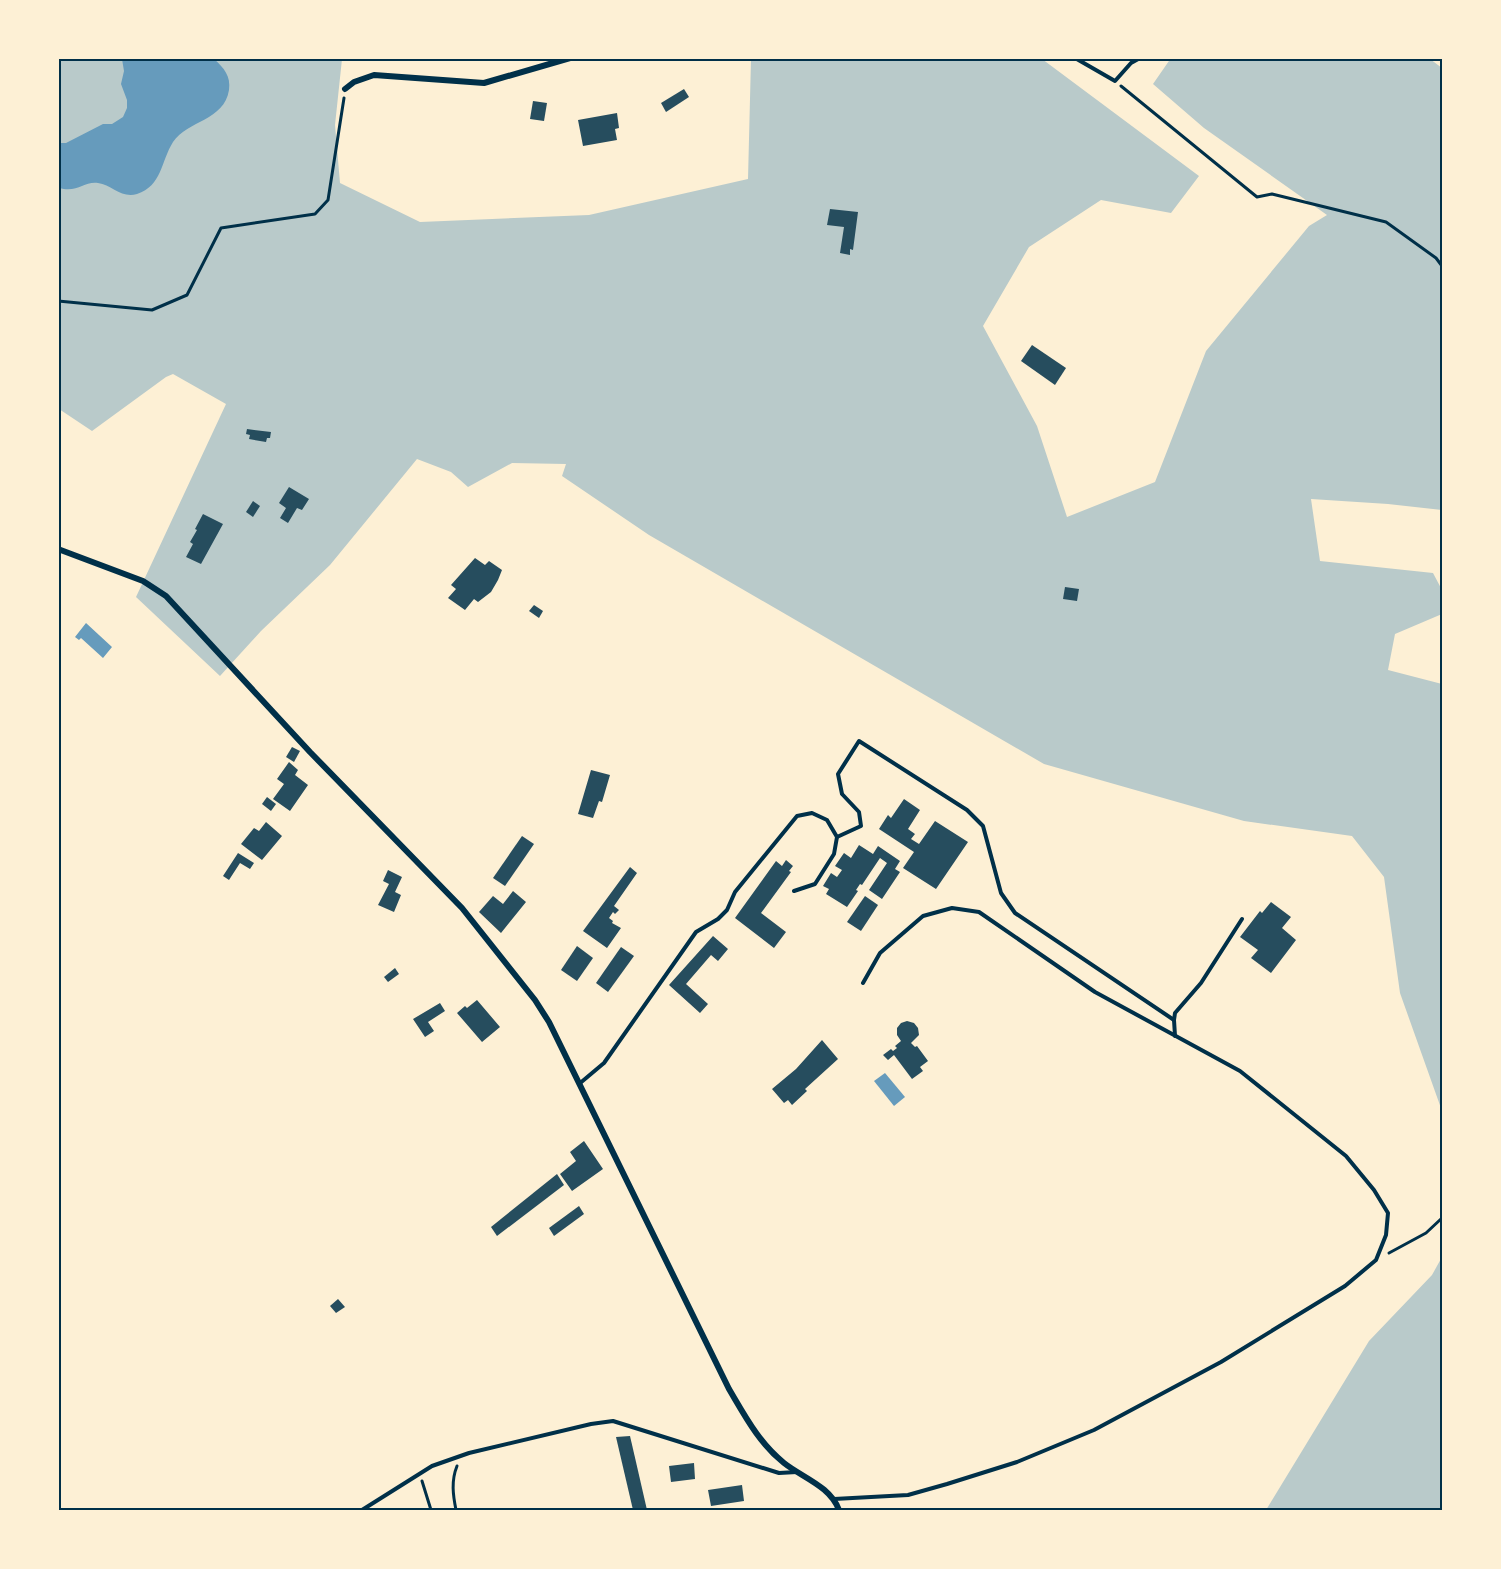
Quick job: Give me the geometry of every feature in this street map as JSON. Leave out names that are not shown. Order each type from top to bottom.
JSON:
[{"type":"street","points":[[345,89],[354,82],[374,75],[484,83],[570,58]]},
{"type":"street","points":[[58,549],[143,581],[166,596],[310,752],[462,908],[492,944],[549,1022],[729,1389],[756,1434],[784,1463],[826,1491],[839,1510]]},
{"type":"lane","points":[[1075,58],[1115,81],[1131,63],[1140,58]]},
{"type":"lane","points":[[837,837],[861,826],[859,813],[842,794],[838,774],[859,741],[967,810],[983,826],[1001,893],[1015,913],[1174,1020]]},
{"type":"lane","points":[[579,1084],[604,1063],[696,932],[718,920],[727,910],[735,892],[796,816],[812,813],[827,820],[837,837],[834,854],[815,884],[794,891]]},
{"type":"lane","points":[[833,1499],[908,1495],[1017,1462],[1094,1430],[1221,1362],[1346,1286],[1376,1260],[1386,1235],[1388,1213],[1374,1190],[1346,1156],[1240,1071],[1095,992],[979,912],[952,908],[923,916],[880,953],[863,983]]},
{"type":"lane","points":[[1175,1037],[1175,1013],[1201,983],[1242,919]]},
{"type":"lane","points":[[362,1510],[432,1466],[462,1456],[591,1424],[613,1421],[779,1473],[798,1472]]},
{"type":"path","points":[[1115,81],[1257,197],[1272,194],[1386,222],[1436,258],[1443,266]]},
{"type":"path","points":[[58,302],[152,310],[187,296],[221,228],[315,214],[328,200],[345,89]]},
{"type":"path","points":[[1376,1260],[1426,1233],[1443,1218]]},
{"type":"path","points":[[456,1510],[452,1493],[454,1473],[462,1456]]},
{"type":"path","points":[[419,1474],[431,1510]]},
{"type":"shaded area","points":[[1171,58],[1430,59],[1442,68],[1442,510],[1311,499],[1320,561],[1433,573],[1442,590],[1442,614],[1395,634],[1388,670],[1442,684],[1442,1111],[1400,993],[1384,877],[1352,836],[1244,821],[1044,764],[649,535],[562,476],[566,464],[512,463],[468,487],[451,472],[417,459],[330,565],[261,631],[220,676],[136,597],[226,404],[173,374],[92,431],[59,409],[58,59],[342,59],[335,125],[340,183],[420,222],[589,215],[748,179],[751,59],[1042,59],[1199,176],[1171,213],[1101,200],[1029,247],[983,326],[1037,426],[1067,517],[1155,482],[1206,351],[1309,226],[1327,215],[1204,128],[1153,84]]},
{"type":"shaded area","points":[[1442,1257],[1442,1510],[1266,1510],[1369,1341],[1432,1275]]},
{"type":"water","points":[[122,59],[214,59],[228,76],[229,90],[226,100],[213,114],[187,129],[173,142],[156,179],[145,190],[127,195],[98,183],[71,189],[59,188],[59,143],[66,143],[103,124],[112,124],[123,117],[127,108],[127,100],[121,84],[124,71]]},
{"type":"water","points":[[86,623],[112,647],[103,658],[81,638],[79,640],[75,637]]},
{"type":"water","points":[[885,1073],[905,1097],[894,1106],[874,1081]]},
{"type":"building","points":[[684,89],[689,97],[666,112],[661,103]]},
{"type":"building","points":[[533,101],[547,103],[544,121],[530,119]]},
{"type":"building","points":[[617,113],[619,128],[615,129],[617,140],[583,146],[578,120]]},
{"type":"building","points":[[830,209],[858,212],[853,250],[850,249],[850,255],[840,253],[844,227],[827,225]]},
{"type":"building","points":[[1032,345],[1066,368],[1055,385],[1021,361]]},
{"type":"building","points":[[247,429],[271,432],[270,438],[267,438],[266,442],[249,439],[250,435],[246,434]]},
{"type":"building","points":[[289,487],[309,499],[302,510],[297,508],[288,523],[280,518],[286,508],[279,503]]},
{"type":"building","points":[[253,501],[260,506],[253,517],[246,512]]},
{"type":"building","points":[[203,514],[223,524],[201,564],[186,557],[193,544],[190,542],[197,530],[195,529]]},
{"type":"building","points":[[475,558],[485,565],[489,561],[502,570],[491,592],[478,602],[474,599],[465,610],[448,598],[456,589],[451,585]]},
{"type":"building","points":[[1065,587],[1079,589],[1077,601],[1063,599]]},
{"type":"building","points":[[534,605],[543,611],[539,618],[529,611]]},
{"type":"building","points":[[292,747],[300,751],[294,762],[286,757]]},
{"type":"building","points":[[289,762],[298,770],[295,775],[308,785],[290,811],[273,799],[284,784],[277,779]]},
{"type":"building","points":[[591,770],[610,775],[602,802],[599,801],[593,818],[578,814]]},
{"type":"building","points":[[267,797],[276,804],[271,811],[262,804]]},
{"type":"building","points":[[904,799],[920,810],[908,829],[915,834],[911,839],[919,844],[935,821],[968,842],[936,889],[903,868],[914,852],[879,829],[888,815],[891,818]]},
{"type":"building","points":[[266,822],[282,836],[262,860],[241,844],[254,828],[259,831]]},
{"type":"building","points":[[522,836],[534,844],[505,886],[493,878]]},
{"type":"building","points":[[859,845],[873,854],[878,846],[900,861],[895,869],[900,872],[882,899],[869,890],[887,863],[880,858],[862,885],[860,884],[847,907],[826,894],[829,889],[823,886],[831,873],[837,877],[842,870],[835,866],[844,853],[851,858]]},
{"type":"building","points":[[238,853],[254,863],[250,869],[240,863],[229,880],[223,876]]},
{"type":"building","points":[[786,860],[793,866],[789,871],[791,872],[761,913],[786,932],[774,948],[735,918],[776,861],[782,866]]},
{"type":"building","points":[[630,867],[637,873],[614,906],[619,910],[615,914],[613,912],[609,918],[613,921],[612,923],[621,928],[607,948],[583,931]]},
{"type":"building","points":[[388,870],[402,877],[395,892],[401,895],[394,912],[378,905],[389,884],[383,881]]},
{"type":"building","points":[[513,891],[526,902],[501,933],[479,912],[493,896],[503,904]]},
{"type":"building","points":[[865,896],[878,905],[861,931],[847,922]]},
{"type":"building","points":[[1271,902],[1291,917],[1282,928],[1296,940],[1271,973],[1251,958],[1258,950],[1240,937],[1260,911],[1262,913]]},
{"type":"building","points":[[713,936],[728,949],[718,961],[711,955],[686,984],[708,1004],[700,1013],[669,985]]},
{"type":"building","points":[[577,946],[593,958],[577,981],[561,970]]},
{"type":"building","points":[[621,947],[634,956],[608,992],[596,983]]},
{"type":"building","points":[[395,968],[399,974],[388,982],[384,977]]},
{"type":"building","points":[[477,1000],[500,1027],[482,1042],[457,1013]]},
{"type":"building","points":[[440,1003],[445,1011],[428,1022],[434,1031],[425,1037],[413,1019]]},
{"type":"building","points":[[907,1021],[914,1023],[918,1028],[919,1035],[911,1043],[917,1046],[928,1061],[920,1067],[923,1071],[912,1079],[894,1055],[888,1060],[883,1055],[897,1048],[895,1046],[901,1041],[897,1035],[897,1028],[901,1023]]},
{"type":"building","points":[[822,1040],[838,1059],[805,1089],[807,1091],[792,1105],[788,1100],[784,1103],[772,1089],[796,1069]]},
{"type":"building","points":[[584,1141],[603,1169],[572,1191],[560,1174],[576,1161],[570,1152]]},
{"type":"building","points":[[557,1174],[564,1185],[497,1236],[491,1227]]},
{"type":"building","points":[[579,1206],[584,1214],[554,1236],[549,1228]]},
{"type":"building","points":[[338,1299],[345,1307],[336,1313],[330,1306]]},
{"type":"building","points":[[630,1436],[647,1510],[633,1510],[616,1437]]},
{"type":"building","points":[[694,1463],[695,1479],[671,1482],[669,1466]]},
{"type":"building","points":[[742,1485],[744,1501],[711,1506],[708,1490]]}]
